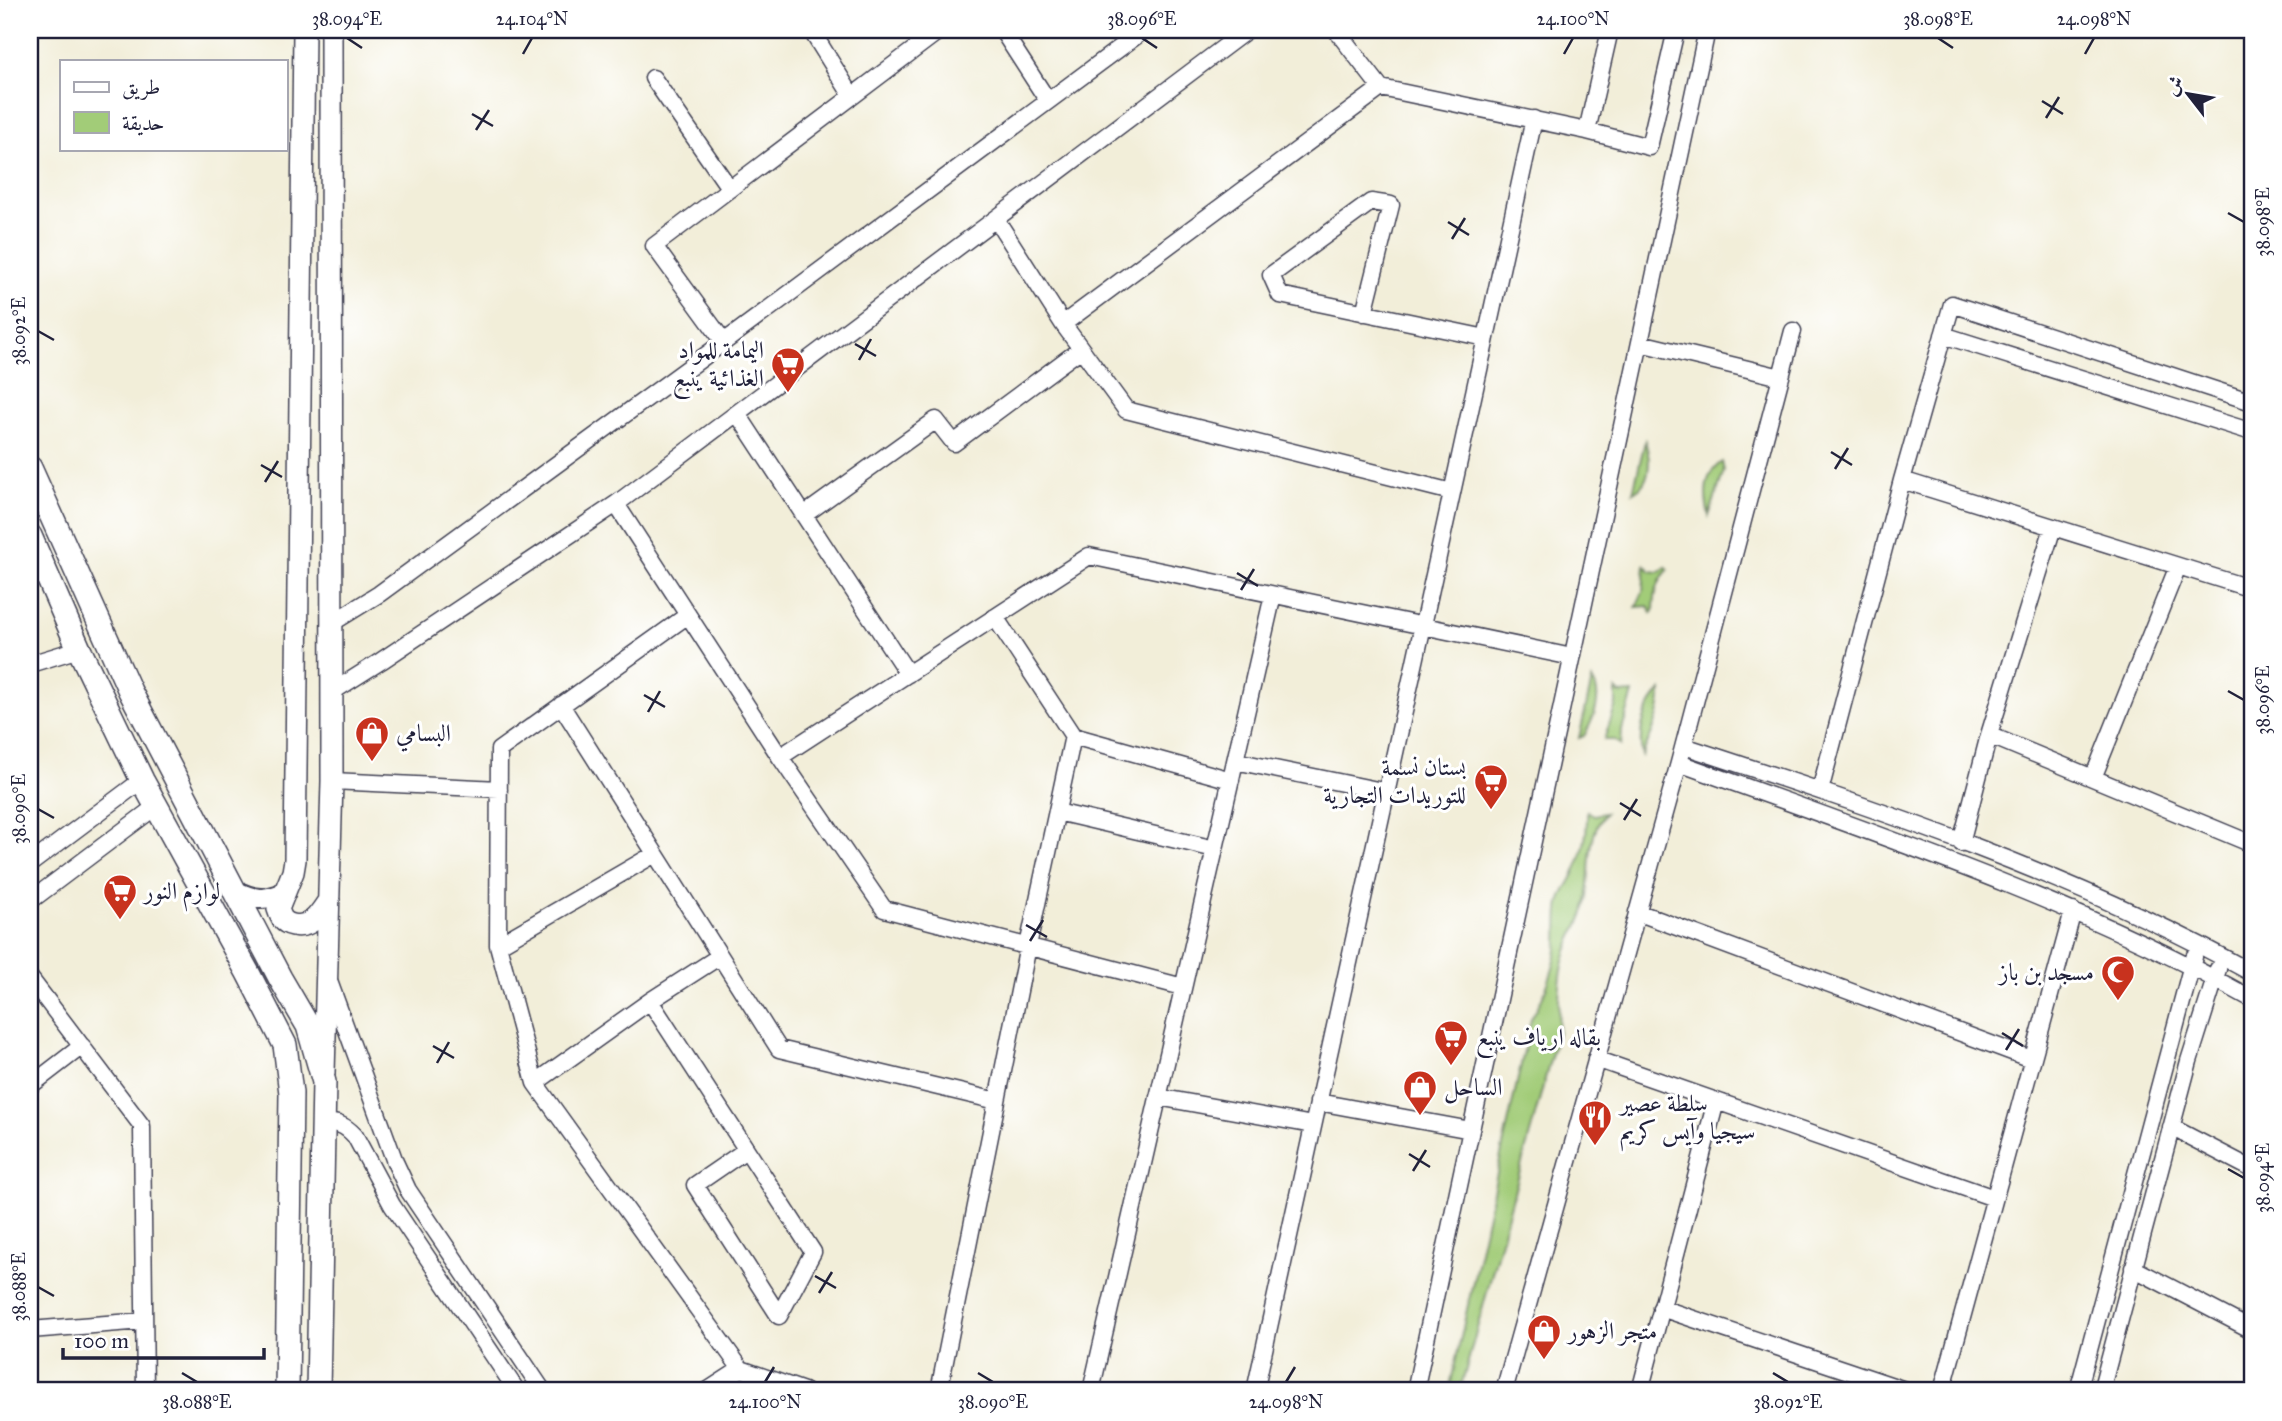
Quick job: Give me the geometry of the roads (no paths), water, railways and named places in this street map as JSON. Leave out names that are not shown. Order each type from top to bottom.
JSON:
[{"type":"main road","points":[[304,30],[295,860],[278,909],[281,919],[288,924],[300,926],[312,923],[329,900]]},
{"type":"main road","points":[[318,1391],[332,781],[331,30]]},
{"type":"main road","points":[[30,468],[130,691],[233,890],[308,1026],[324,1082]]},
{"type":"main road","points":[[30,536],[79,649],[142,780],[285,1045],[291,1093],[286,1391]]},
{"type":"street","points":[[811,30],[852,96]]},
{"type":"street","points":[[724,341],[654,246],[940,30]]},
{"type":"street","points":[[1002,30],[1048,101]]},
{"type":"street","points":[[332,623],[379,594],[1144,30]]},
{"type":"street","points":[[332,692],[616,504],[1247,30]]},
{"type":"street","points":[[1336,30],[1381,88],[1534,119],[1649,147],[1676,30]]},
{"type":"street","points":[[1587,131],[1610,30]]},
{"type":"street","points":[[1415,1391],[1707,30]]},
{"type":"street","points":[[653,78],[730,189]]},
{"type":"street","points":[[1063,324],[1381,88]]},
{"type":"street","points":[[1657,112],[1688,116]]},
{"type":"street","points":[[1255,1391],[1534,119]]},
{"type":"street","points":[[1364,313],[1391,205],[1371,202],[1271,275],[1280,295],[1364,313],[1486,338]]},
{"type":"street","points":[[996,219],[1063,324],[1126,410],[1452,492]]},
{"type":"street","points":[[1820,791],[1902,480],[1952,304],[2252,402]]},
{"type":"street","points":[[1504,1391],[1684,746],[1793,331]]},
{"type":"street","points":[[1943,335],[2252,432]]},
{"type":"street","points":[[1640,343],[1781,377]]},
{"type":"street","points":[[804,515],[936,420],[954,443],[1081,349]]},
{"type":"street","points":[[737,413],[908,674]]},
{"type":"street","points":[[1902,480],[2252,589]]},
{"type":"street","points":[[616,504],[780,757],[884,909],[1183,987]]},
{"type":"street","points":[[1961,843],[1989,734],[2053,527]]},
{"type":"street","points":[[780,757],[1089,556],[1572,657]]},
{"type":"street","points":[[2093,778],[2178,566]]},
{"type":"street","points":[[1091,1391],[1273,595]]},
{"type":"street","points":[[688,615],[499,750],[498,945],[535,1083],[741,1369],[804,1391]]},
{"type":"street","points":[[995,617],[1073,736],[1231,780]]},
{"type":"street","points":[[30,664],[79,649]]},
{"type":"street","points":[[561,705],[779,1049],[997,1101]]},
{"type":"street","points":[[1989,734],[2252,844]]},
{"type":"street","points":[[939,1391],[1073,736]]},
{"type":"street","points":[[1684,746],[1820,791],[2083,889],[2252,973]]},
{"type":"street","points":[[1235,761],[1387,792]]},
{"type":"street","points":[[1679,763],[2073,911],[2213,977],[2252,999]]},
{"type":"street","points":[[30,864],[142,780]]},
{"type":"street","points":[[332,781],[499,789]]},
{"type":"street","points":[[30,901],[156,807]]},
{"type":"street","points":[[1057,812],[1215,849]]},
{"type":"street","points":[[498,945],[655,854]]},
{"type":"street","points":[[233,890],[257,900],[269,899],[283,893]]},
{"type":"street","points":[[1942,1391],[2073,911]]},
{"type":"street","points":[[1637,912],[2031,1059]]},
{"type":"street","points":[[2078,1391],[2190,967],[2199,945]]},
{"type":"street","points":[[535,1083],[650,1001],[720,956]]},
{"type":"street","points":[[2101,1391],[2213,977],[2224,957]]},
{"type":"street","points":[[327,975],[395,1162],[408,1190],[543,1391]]},
{"type":"street","points":[[30,978],[142,1126],[145,1391]]},
{"type":"street","points":[[650,1001],[813,1252],[779,1316],[695,1185],[746,1150]]},
{"type":"street","points":[[30,1086],[82,1046]]},
{"type":"street","points":[[1596,1059],[1994,1198]]},
{"type":"street","points":[[1158,1097],[1313,1125]]},
{"type":"street","points":[[1640,1391],[1716,1101]]},
{"type":"street","points":[[1318,1102],[1471,1130]]},
{"type":"street","points":[[323,1123],[336,1122],[355,1136],[392,1205],[517,1391]]},
{"type":"street","points":[[2171,1127],[2252,1169]]},
{"type":"street","points":[[2133,1268],[2252,1331]]},
{"type":"street","points":[[1661,1308],[1908,1391]]},
{"type":"street","points":[[30,1330],[144,1321]]},
{"type":"street","points":[[707,1391],[741,1369]]},
{"type":"place","name":"اليمامة للمواد الغذائية ينبع","points":[[788,394]]},
{"type":"place","name":"البسامي","points":[[372,763]]},
{"type":"place","name":"بستان نسمة للتوريدات التجارية","points":[[1491,811]]},
{"type":"place","name":"لوازم النور","points":[[120,921]]},
{"type":"place","name":"مسجد بن باز","points":[[2118,1002]]},
{"type":"place","name":"بقاله ارياف ينبع","points":[[1451,1067]]},
{"type":"place","name":"الساحل","points":[[1420,1117]]},
{"type":"place","name":"سلطة عصير سيجيا وآيس كريم","points":[[1595,1147]]},
{"type":"place","name":"متجر الزهور","points":[[1544,1361]]}]
